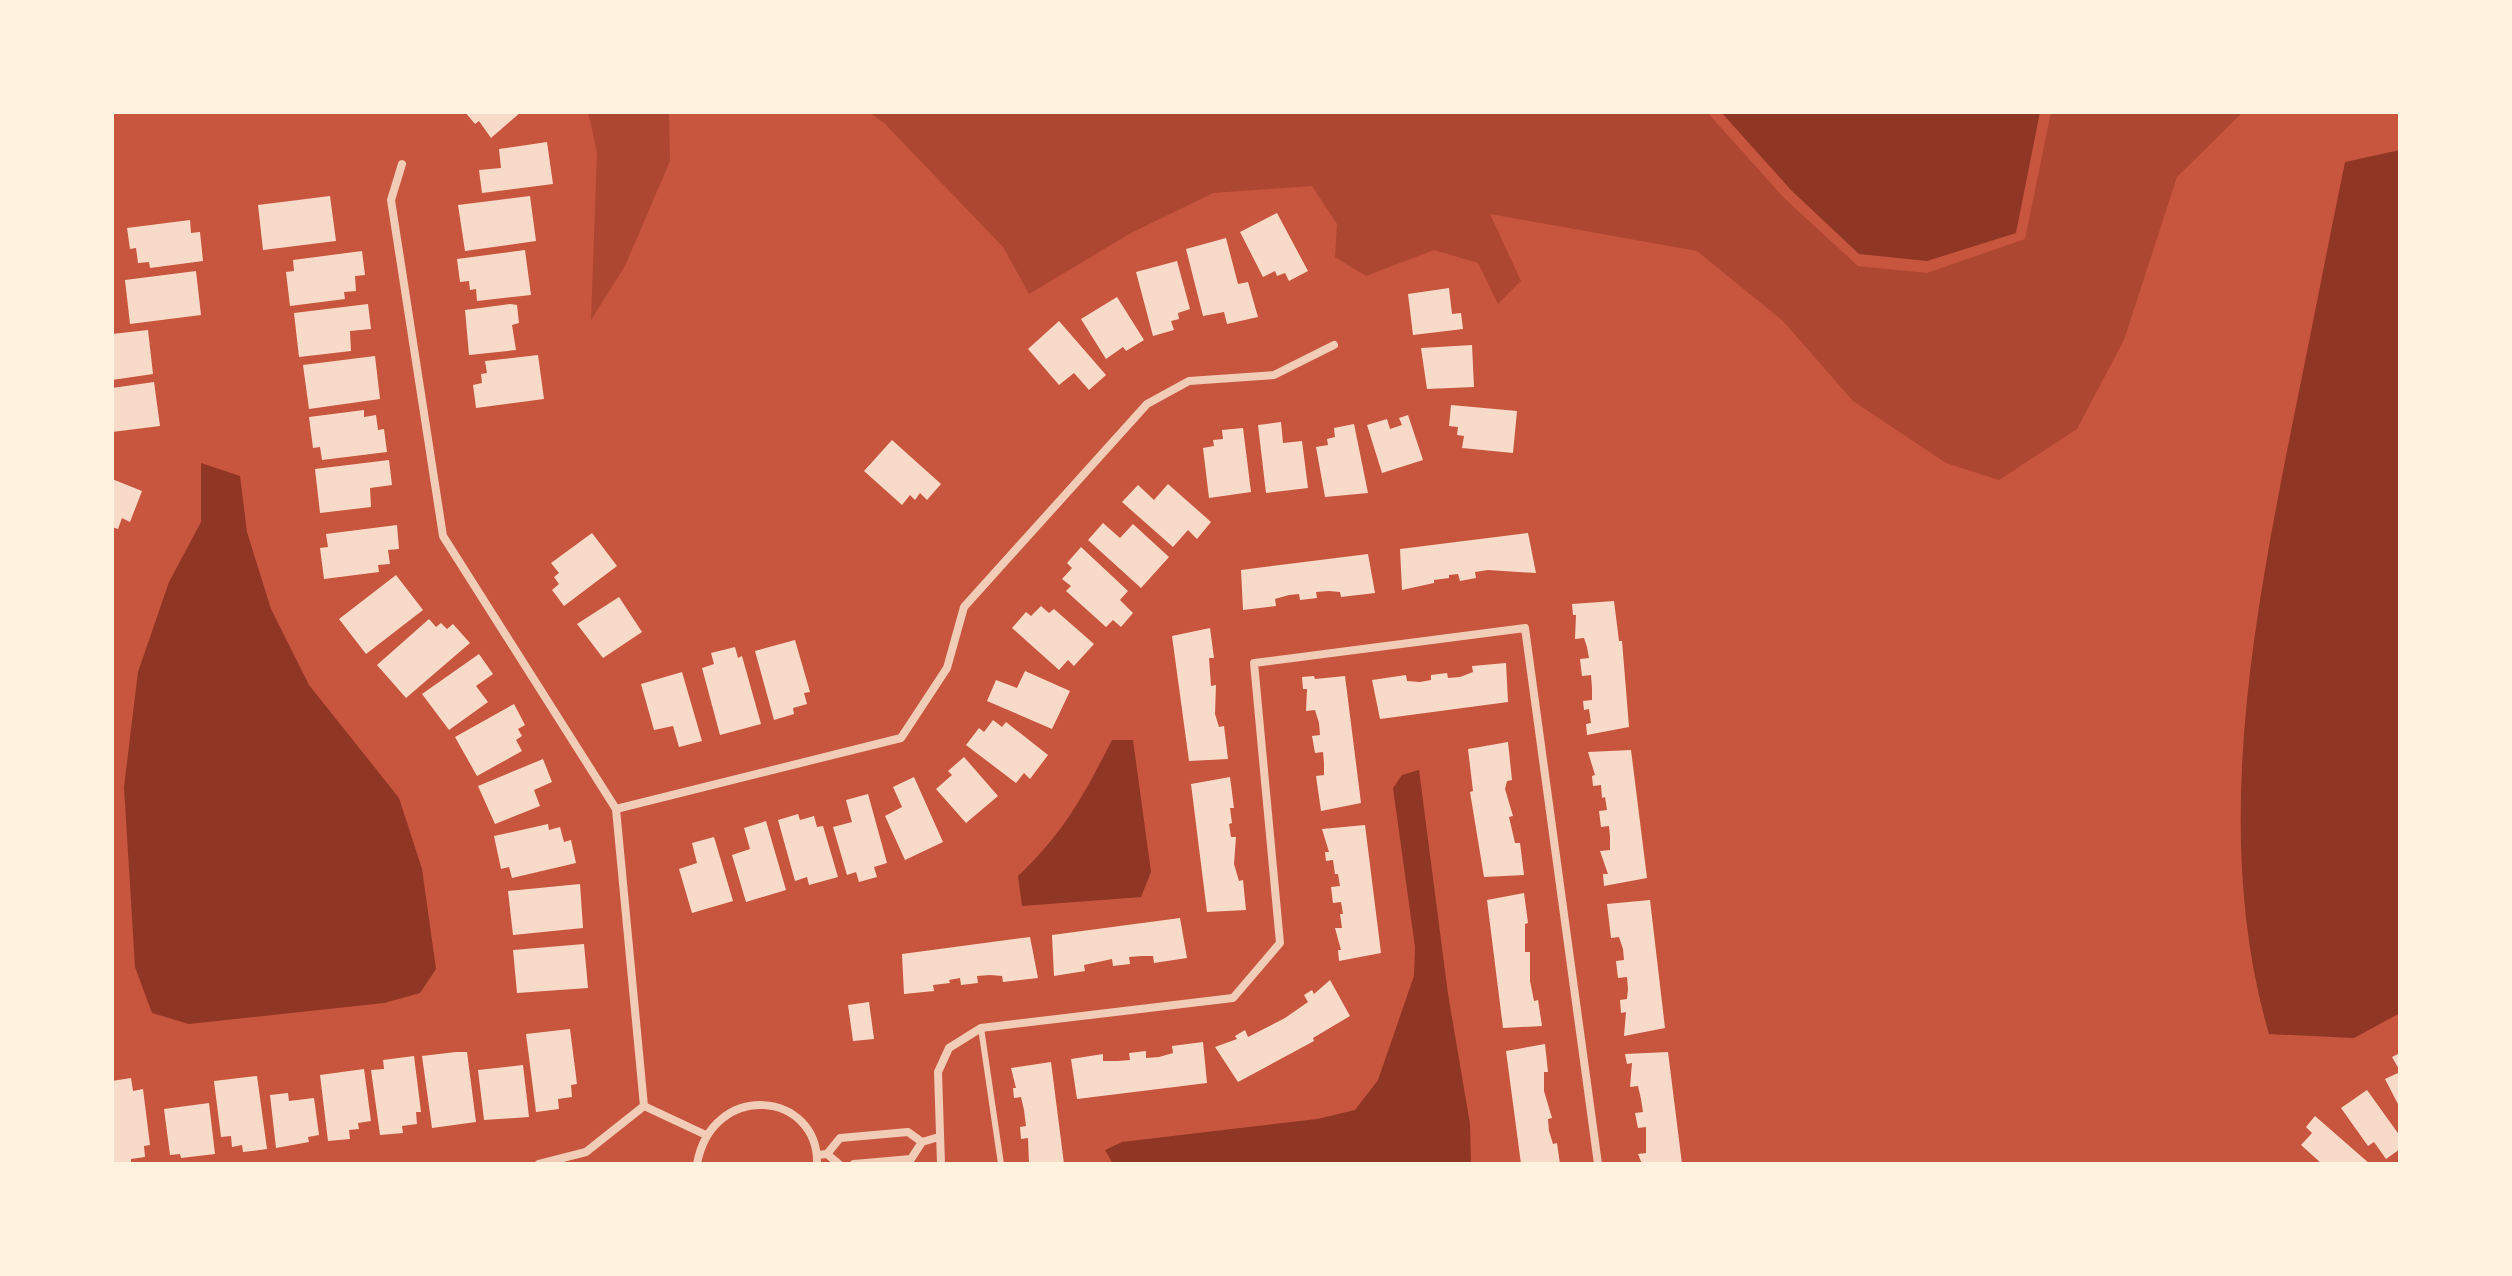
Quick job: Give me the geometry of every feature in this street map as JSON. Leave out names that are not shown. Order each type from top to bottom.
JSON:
[{"type":"street","points":[[402,164],[391,200],[443,536],[616,809],[644,1106]]},
{"type":"street","points":[[616,809],[901,738],[947,668],[964,607],[1147,404],[1189,381],[1274,375],[1334,345]]},
{"type":"street","points":[[941,1164],[938,1072],[949,1048],[981,1028],[1233,998],[1280,943],[1254,663],[1525,628],[1598,1164]]},
{"type":"street","points":[[697,1164],[706,1135],[726,1113],[745,1106],[765,1105],[784,1110],[799,1121],[821,1158],[839,1164]]},
{"type":"street","points":[[644,1106],[706,1135]]},
{"type":"street","points":[[539,1164],[586,1152],[644,1106]]},
{"type":"street","points":[[821,1158],[840,1138],[908,1132],[922,1142]]},
{"type":"street","points":[[854,1164],[911,1159],[922,1142],[939,1137]]},
{"type":"lane","points":[[981,1028],[1001,1164]]},
{"type":"shaded area","points":[[588,112],[669,112],[670,161],[625,266],[591,320],[597,152]]},
{"type":"shaded area","points":[[869,112],[1707,112],[1784,198],[1858,266],[1927,273],[2025,239],[2051,112],[2243,112],[2177,177],[2124,340],[2077,429],[1999,480],[1946,463],[1853,401],[1783,321],[1697,251],[1490,214],[1521,281],[1498,304],[1478,263],[1434,250],[1366,276],[1335,257],[1337,224],[1312,186],[1213,193],[1131,233],[1029,294],[1003,247],[885,124]]},
{"type":"shaded area","points":[[1721,112],[2040,112],[2016,233],[1927,261],[1859,254],[1791,190]]},
{"type":"shaded area","points":[[2400,150],[2400,1013],[2354,1038],[2269,1034],[2252,961],[2243,887],[2241,813],[2251,663],[2262,588],[2345,162]]},
{"type":"shaded area","points":[[201,463],[240,476],[247,532],[271,609],[309,685],[399,798],[422,869],[436,969],[420,993],[384,1003],[189,1024],[152,1013],[135,967],[124,787],[138,672],[169,582],[201,522]]},
{"type":"shaded area","points":[[1112,740],[1133,740],[1151,872],[1141,897],[1022,906],[1018,876],[1048,845],[1071,813]]},
{"type":"shaded area","points":[[1419,770],[1448,994],[1470,1124],[1471,1164],[1113,1164],[1105,1150],[1122,1142],[1317,1119],[1355,1110],[1378,1080],[1414,976],[1415,947],[1393,788],[1402,775]]},
{"type":"building","points":[[465,112],[521,112],[491,138],[479,121],[475,124]]},
{"type":"building","points":[[547,142],[553,184],[482,193],[479,170],[501,168],[499,149]]},
{"type":"building","points":[[330,196],[336,241],[263,250],[258,205]]},
{"type":"building","points":[[530,196],[536,241],[465,251],[458,205]]},
{"type":"building","points":[[1277,213],[1308,271],[1289,281],[1285,273],[1277,276],[1275,271],[1263,277],[1240,232]]},
{"type":"building","points":[[190,220],[191,233],[200,232],[203,261],[150,268],[149,262],[138,263],[136,248],[130,249],[127,228]]},
{"type":"building","points":[[1226,238],[1238,284],[1248,282],[1258,317],[1227,324],[1224,312],[1203,316],[1186,249]]},
{"type":"building","points":[[525,250],[531,295],[477,301],[476,289],[470,290],[469,281],[460,282],[457,259]]},
{"type":"building","points":[[362,251],[365,275],[355,276],[356,291],[344,292],[345,299],[290,306],[286,272],[294,271],[293,260]]},
{"type":"building","points":[[1177,261],[1190,309],[1178,313],[1179,319],[1171,321],[1174,330],[1153,336],[1136,272]]},
{"type":"building","points":[[196,271],[201,315],[130,324],[125,280]]},
{"type":"building","points":[[1449,288],[1452,314],[1461,313],[1463,329],[1413,335],[1408,294]]},
{"type":"building","points":[[1117,297],[1144,340],[1126,351],[1123,347],[1106,359],[1081,319]]},
{"type":"building","points":[[368,304],[371,329],[350,331],[351,351],[299,357],[294,313]]},
{"type":"building","points":[[517,305],[519,323],[512,325],[516,350],[469,355],[465,310]]},
{"type":"building","points":[[1059,321],[1106,375],[1089,390],[1074,373],[1059,385],[1028,349]]},
{"type":"building","points":[[148,330],[153,374],[112,380],[112,334]]},
{"type":"building","points":[[1472,345],[1474,387],[1427,389],[1421,348]]},
{"type":"building","points":[[538,355],[544,399],[476,408],[473,385],[482,383],[481,374],[487,373],[485,361]]},
{"type":"building","points":[[375,356],[380,399],[309,409],[303,365]]},
{"type":"building","points":[[154,382],[160,426],[112,432],[112,388]]},
{"type":"building","points":[[1451,405],[1517,411],[1513,453],[1462,448],[1464,436],[1457,435],[1458,427],[1449,426]]},
{"type":"building","points":[[364,410],[364,417],[376,415],[378,430],[384,429],[387,452],[322,460],[320,447],[313,448],[309,417]]},
{"type":"building","points":[[1408,415],[1423,460],[1382,473],[1367,425],[1387,419],[1390,429],[1402,425],[1399,418]]},
{"type":"building","points":[[1281,422],[1283,443],[1302,441],[1308,488],[1266,493],[1258,425]]},
{"type":"building","points":[[1354,424],[1368,493],[1325,497],[1316,447],[1328,445],[1327,439],[1335,437],[1334,428]]},
{"type":"building","points":[[1243,428],[1251,492],[1209,498],[1203,448],[1214,446],[1213,440],[1223,439],[1222,430]]},
{"type":"building","points":[[892,440],[941,484],[927,500],[920,493],[915,500],[910,495],[902,505],[864,471]]},
{"type":"building","points":[[389,460],[392,485],[370,488],[371,507],[320,513],[315,469]]},
{"type":"building","points":[[112,479],[142,491],[130,522],[122,518],[118,529],[112,527]]},
{"type":"building","points":[[1168,484],[1211,522],[1197,539],[1188,530],[1173,547],[1122,502],[1138,485],[1154,500]]},
{"type":"building","points":[[1103,523],[1120,538],[1133,524],[1169,557],[1141,588],[1088,540]]},
{"type":"building","points":[[397,525],[399,549],[388,550],[390,564],[378,565],[379,572],[324,579],[320,548],[328,547],[326,534]]},
{"type":"building","points":[[592,533],[617,566],[564,606],[552,590],[559,584],[554,577],[559,573],[551,563]]},
{"type":"building","points":[[1528,533],[1536,573],[1488,570],[1475,572],[1476,578],[1460,581],[1458,574],[1449,575],[1449,578],[1434,580],[1434,583],[1402,590],[1400,549]]},
{"type":"building","points":[[1081,547],[1128,591],[1120,600],[1133,613],[1121,627],[1113,620],[1106,627],[1066,591],[1071,586],[1062,579],[1072,568],[1067,563]]},
{"type":"building","points":[[1368,554],[1375,593],[1341,597],[1340,592],[1316,592],[1317,598],[1300,600],[1299,594],[1289,595],[1275,599],[1276,606],[1243,610],[1241,570]]},
{"type":"building","points":[[396,575],[423,610],[366,654],[339,619]]},
{"type":"building","points":[[619,597],[642,632],[603,658],[577,624]]},
{"type":"building","points":[[1614,601],[1619,641],[1622,641],[1629,727],[1587,735],[1586,724],[1591,723],[1589,709],[1584,710],[1583,701],[1592,700],[1591,675],[1582,676],[1580,659],[1589,658],[1584,638],[1575,639],[1576,615],[1573,615],[1572,604]]},
{"type":"building","points":[[1041,606],[1049,613],[1054,609],[1094,644],[1074,666],[1068,660],[1059,670],[1012,628],[1026,612],[1031,616]]},
{"type":"building","points":[[429,619],[436,627],[441,623],[447,629],[453,624],[470,643],[406,698],[377,665]]},
{"type":"building","points":[[1210,628],[1214,658],[1209,658],[1211,686],[1216,685],[1215,714],[1219,727],[1224,726],[1228,759],[1189,761],[1172,636]]},
{"type":"building","points":[[795,640],[810,692],[804,693],[807,704],[793,708],[794,714],[774,720],[755,651]]},
{"type":"building","points":[[735,647],[738,658],[742,656],[761,724],[720,735],[702,668],[714,664],[711,653]]},
{"type":"building","points":[[479,654],[493,674],[476,686],[488,702],[449,730],[422,694]]},
{"type":"building","points":[[1506,663],[1508,702],[1380,719],[1372,680],[1406,675],[1407,681],[1420,682],[1431,680],[1431,675],[1447,673],[1448,678],[1460,677],[1473,672],[1472,666]]},
{"type":"building","points":[[1025,671],[1070,691],[1052,729],[987,701],[996,680],[1017,688]]},
{"type":"building","points":[[682,672],[702,741],[679,747],[673,726],[654,730],[641,684]]},
{"type":"building","points":[[1314,676],[1315,679],[1345,676],[1361,803],[1321,811],[1316,776],[1324,775],[1323,752],[1315,753],[1312,736],[1320,735],[1319,723],[1315,710],[1306,711],[1307,689],[1303,689],[1302,677]]},
{"type":"building","points":[[514,704],[525,725],[518,729],[522,736],[516,740],[522,751],[477,776],[455,737]]},
{"type":"building","points":[[993,720],[1002,727],[1006,722],[1048,755],[1030,779],[1024,773],[1016,783],[966,745],[979,728],[984,732]]},
{"type":"building","points":[[1508,742],[1512,780],[1507,781],[1505,789],[1513,816],[1509,817],[1515,843],[1520,843],[1524,875],[1484,877],[1470,792],[1473,791],[1468,749]]},
{"type":"building","points":[[1631,750],[1647,878],[1604,886],[1603,874],[1608,874],[1600,851],[1610,850],[1609,826],[1601,827],[1599,811],[1607,810],[1605,797],[1602,798],[1601,785],[1593,786],[1592,776],[1595,775],[1588,752]]},
{"type":"building","points":[[964,757],[998,796],[966,823],[936,789],[952,775],[948,771]]},
{"type":"building","points":[[543,759],[552,782],[534,790],[540,806],[495,824],[478,786]]},
{"type":"building","points":[[914,777],[943,842],[905,860],[885,816],[902,807],[893,787]]},
{"type":"building","points":[[1230,777],[1234,808],[1230,808],[1232,823],[1229,824],[1231,837],[1236,837],[1234,864],[1239,881],[1243,880],[1246,910],[1207,912],[1191,784]]},
{"type":"building","points":[[868,794],[887,863],[874,867],[877,877],[859,882],[856,872],[847,875],[833,827],[852,822],[846,800]]},
{"type":"building","points":[[798,814],[800,820],[814,816],[817,827],[823,826],[838,877],[809,885],[807,877],[795,881],[778,820]]},
{"type":"building","points":[[766,821],[786,890],[746,902],[732,855],[750,849],[744,828]]},
{"type":"building","points":[[548,824],[549,830],[560,827],[564,842],[571,840],[576,863],[512,878],[509,867],[501,869],[494,836]]},
{"type":"building","points":[[1365,825],[1381,953],[1339,961],[1338,950],[1341,950],[1335,928],[1342,928],[1340,914],[1343,914],[1341,902],[1333,903],[1331,887],[1340,886],[1333,860],[1326,861],[1325,852],[1329,852],[1322,829]]},
{"type":"building","points":[[714,837],[733,901],[692,913],[679,869],[697,863],[692,843]]},
{"type":"building","points":[[580,884],[583,928],[513,935],[508,891]]},
{"type":"building","points":[[1524,893],[1528,923],[1525,924],[1525,952],[1530,952],[1530,981],[1534,1001],[1538,1000],[1542,1026],[1503,1028],[1487,900]]},
{"type":"building","points":[[1650,900],[1665,1028],[1624,1036],[1626,1012],[1621,1013],[1620,1000],[1627,999],[1627,977],[1618,978],[1616,961],[1624,960],[1623,949],[1619,937],[1611,938],[1607,904]]},
{"type":"building","points":[[1180,918],[1187,958],[1154,963],[1153,956],[1129,957],[1130,964],[1113,966],[1112,959],[1084,965],[1085,971],[1054,976],[1052,935]]},
{"type":"building","points":[[1030,937],[1038,978],[1003,982],[1002,976],[977,976],[978,983],[961,985],[960,978],[933,985],[934,991],[904,994],[902,954]]},
{"type":"building","points":[[584,944],[588,988],[517,993],[513,950]]},
{"type":"building","points":[[1330,980],[1350,1016],[1313,1038],[1314,1041],[1238,1082],[1215,1047],[1237,1039],[1235,1036],[1245,1030],[1248,1037],[1285,1018],[1308,1002],[1304,995],[1312,990],[1314,994]]},
{"type":"building","points":[[869,1002],[874,1039],[853,1041],[848,1005]]},
{"type":"building","points":[[570,1029],[577,1084],[571,1085],[572,1097],[558,1099],[559,1109],[536,1112],[526,1034]]},
{"type":"building","points":[[1203,1042],[1207,1083],[1077,1099],[1071,1059],[1103,1054],[1103,1061],[1130,1060],[1129,1053],[1146,1051],[1146,1058],[1159,1057],[1173,1053],[1172,1046]]},
{"type":"building","points":[[1545,1044],[1548,1072],[1544,1072],[1544,1091],[1552,1118],[1548,1119],[1549,1131],[1553,1144],[1557,1143],[1560,1164],[1521,1164],[1506,1051]]},
{"type":"building","points":[[467,1052],[476,1122],[432,1128],[422,1056]]},
{"type":"building","points":[[1668,1052],[1682,1164],[1642,1164],[1638,1154],[1646,1153],[1646,1127],[1638,1128],[1635,1113],[1643,1112],[1641,1099],[1638,1086],[1630,1087],[1632,1063],[1627,1064],[1625,1054]]},
{"type":"building","points":[[2400,1053],[2400,1071],[2392,1057]]},
{"type":"building","points":[[414,1056],[421,1112],[416,1112],[417,1124],[402,1126],[403,1133],[380,1135],[371,1070],[384,1069],[383,1060]]},
{"type":"building","points":[[1051,1062],[1064,1164],[1029,1164],[1028,1138],[1021,1139],[1020,1127],[1026,1126],[1024,1110],[1021,1097],[1014,1098],[1013,1088],[1016,1088],[1011,1068]]},
{"type":"building","points":[[523,1065],[529,1117],[484,1120],[478,1070]]},
{"type":"building","points":[[364,1069],[371,1121],[358,1123],[359,1129],[349,1130],[350,1139],[328,1141],[320,1075]]},
{"type":"building","points":[[2400,1072],[2400,1108],[2385,1079]]},
{"type":"building","points":[[257,1076],[267,1149],[243,1152],[242,1145],[232,1147],[231,1136],[221,1137],[214,1081]]},
{"type":"building","points":[[131,1078],[133,1091],[143,1089],[150,1145],[144,1146],[145,1157],[131,1159],[131,1164],[112,1164],[112,1081]]},
{"type":"building","points":[[2367,1090],[2400,1136],[2400,1149],[2386,1159],[2374,1142],[2368,1146],[2341,1108]]},
{"type":"building","points":[[288,1093],[289,1101],[314,1098],[319,1135],[308,1137],[309,1142],[276,1148],[270,1095]]},
{"type":"building","points":[[209,1103],[215,1154],[181,1158],[180,1154],[170,1155],[164,1109]]},
{"type":"building","points":[[2315,1116],[2370,1164],[2322,1164],[2301,1145],[2312,1133],[2306,1127]]}]
